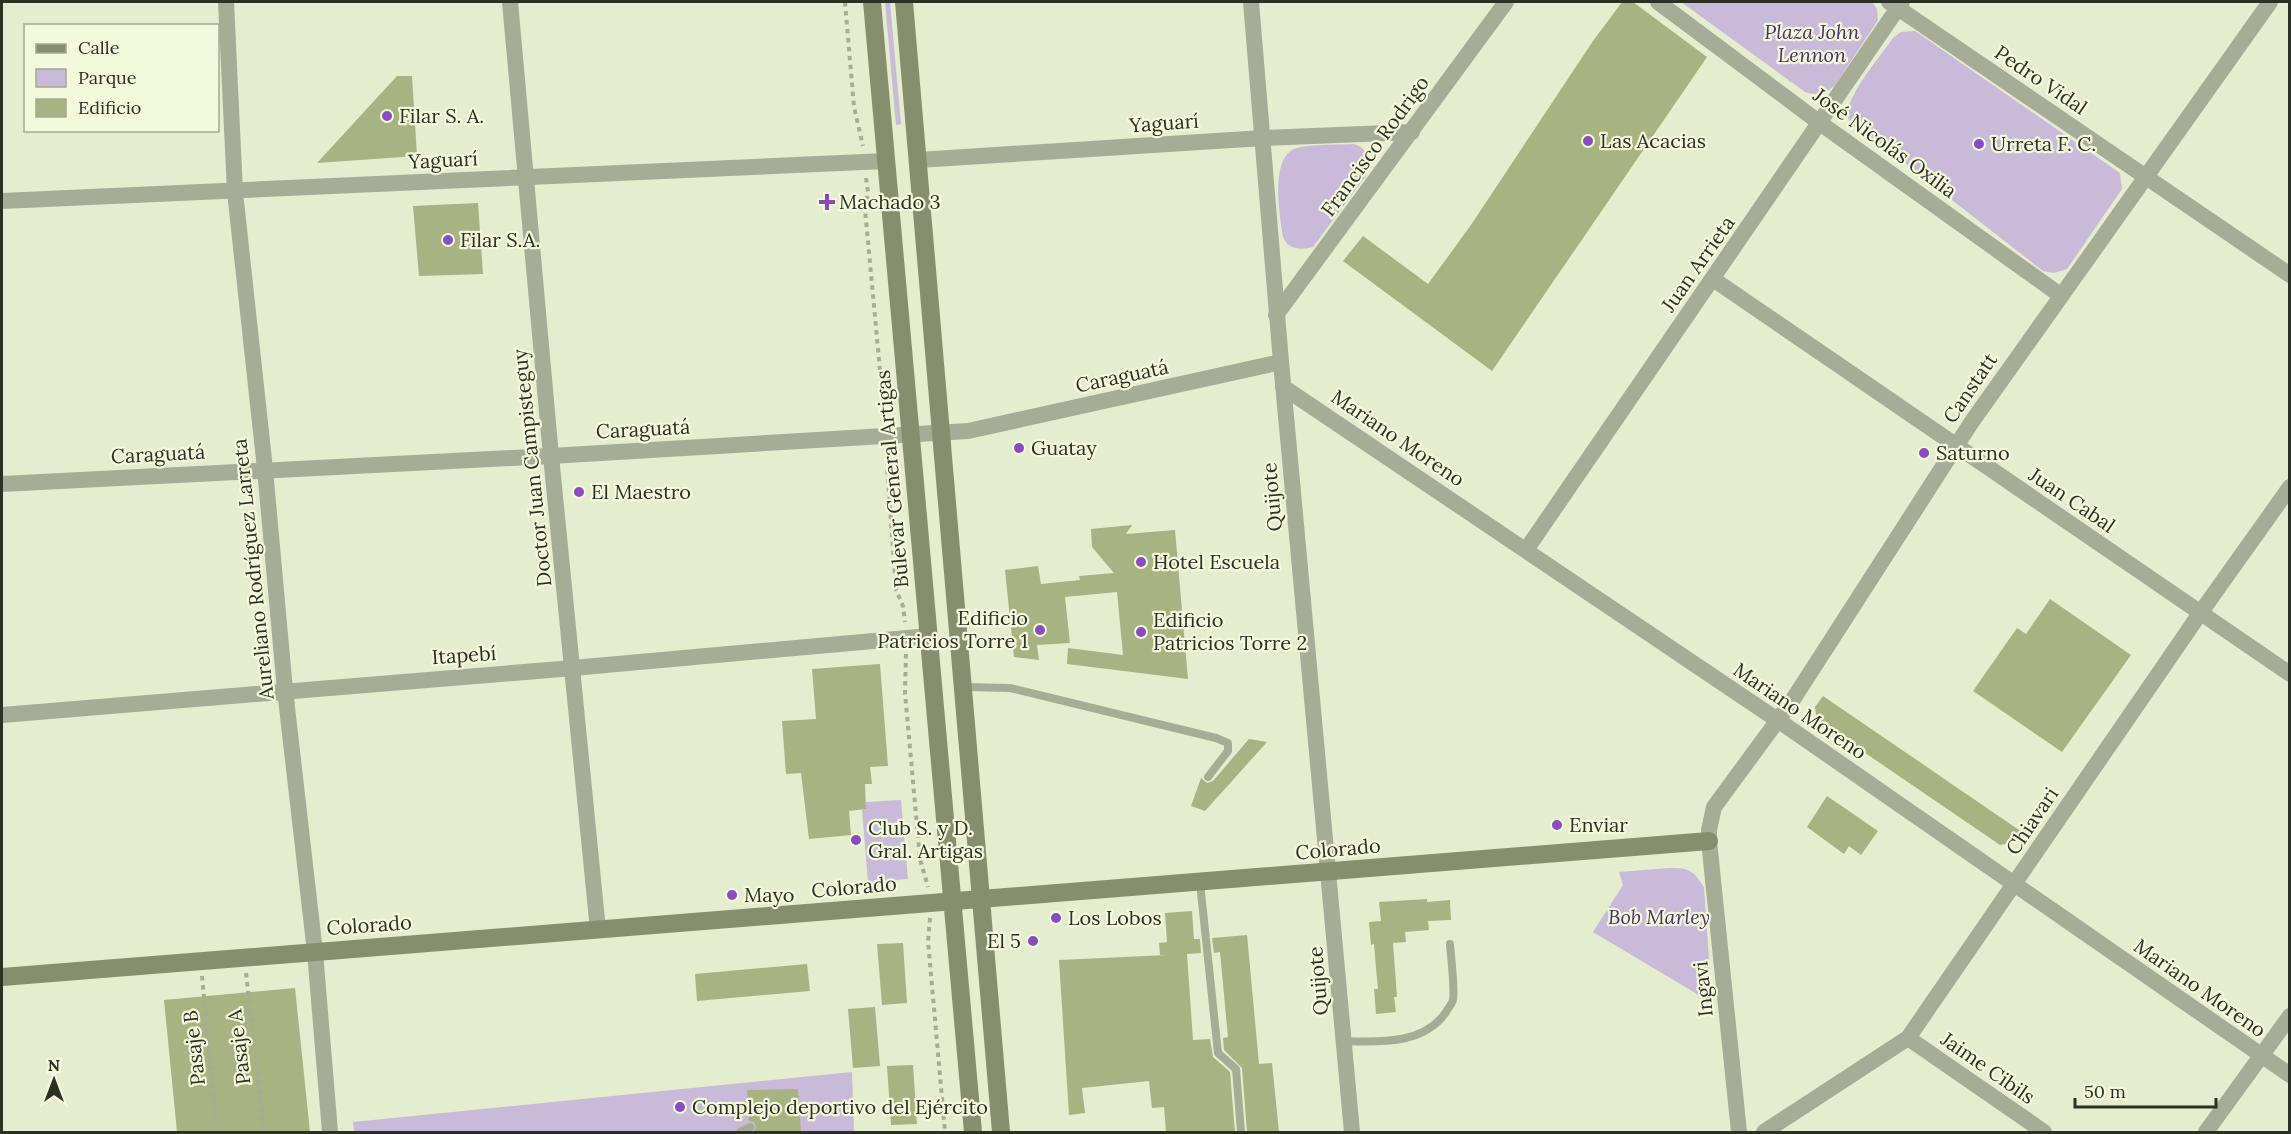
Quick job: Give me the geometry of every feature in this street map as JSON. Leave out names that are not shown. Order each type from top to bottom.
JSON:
[{"type":"main road","name":"Bulevar General Artigas","points":[[872,2],[973,1132]]},
{"type":"main road","points":[[904,2],[939,433],[964,687],[1001,1132]]},
{"type":"main road","name":"Colorado","points":[[2,977],[1709,842]]},
{"type":"street","name":"Aureliano Rodríguez Larreta","points":[[226,2],[235,192],[265,469],[285,690],[315,952],[330,1132]]},
{"type":"street","name":"Doctor Juan Campisteguy","points":[[510,2],[551,456],[598,930]]},
{"type":"street","name":"Quijote","points":[[1251,2],[1276,315],[1352,1132]]},
{"type":"street","name":"Francisco Rodrigo","points":[[1276,315],[1506,2]]},
{"type":"street","name":"José Nicolás Oxilia","points":[[1658,2],[1820,123],[2060,295]]},
{"type":"street","name":"Canstatt","points":[[1709,842],[1708,830],[1714,807],[1779,721],[1956,447],[2060,295],[2270,2]]},
{"type":"street","name":"Juan Arrieta","points":[[1526,550],[1820,123],[1896,4]]},
{"type":"street","name":"Pedro Vidal","points":[[1896,4],[2289,275]]},
{"type":"street","name":"Yaguarí","points":[[918,160],[1263,138],[1412,132]]},
{"type":"street","name":"Yaguarí","points":[[2,201],[886,161]]},
{"type":"street","name":"Juan Cabal","points":[[1713,279],[2289,674]]},
{"type":"street","name":"Caraguatá","points":[[2,484],[551,456],[968,431],[1281,362]]},
{"type":"street","name":"Mariano Moreno","points":[[1283,387],[1779,721],[2289,1075]]},
{"type":"street","name":"Chiavari","points":[[1764,1132],[1908,1038],[2289,487]]},
{"type":"street","name":"Itapebí","points":[[2,715],[929,636]]},
{"type":"street","name":"Ingavi","points":[[1709,842],[1739,1132]]},
{"type":"street","points":[[2206,1132],[2262,1057],[2289,1016]]},
{"type":"street","name":"Jaime Cibils","points":[[1908,1038],[2044,1132]]},
{"type":"lane","points":[[964,687],[1010,688],[1204,735],[1228,743],[1228,751],[1208,777]]},
{"type":"lane","points":[[1200,883],[1218,1053],[1236,1069],[1241,1132]]},
{"type":"lane","points":[[1344,1041],[1379,1042],[1413,1036],[1441,1018],[1453,1001],[1450,944]]},
{"type":"lane","points":[[740,1132],[750,1127]]},
{"type":"path","points":[[845,2],[854,107],[863,143],[868,192],[865,209],[890,453],[887,468],[896,590],[903,606],[906,637],[905,693],[920,859],[931,903],[928,941],[945,1132]]},
{"type":"path","name":"Pasaje A","points":[[244,957],[264,1132]]},
{"type":"path","name":"Pasaje B","points":[[200,961],[217,1132]]},
{"type":"green space","points":[[885,2],[890,2],[901,124],[896,125]]},
{"type":"green space","name":"Plaza John Lennon","points":[[1681,2],[1872,2],[1877,9],[1878,20],[1836,84],[1825,92],[1814,94],[1805,92]]},
{"type":"green space","name":"Urreta F. C.","points":[[1915,31],[2120,173],[2122,189],[2067,269],[2054,273],[2043,271],[1902,161],[1854,127],[1850,121],[1848,113],[1850,102],[1874,63],[1893,38],[1901,32]]},
{"type":"green space","points":[[1354,144],[1361,147],[1369,156],[1365,177],[1313,247],[1300,249],[1292,247],[1283,237],[1278,189],[1282,164],[1287,155],[1294,149],[1306,146]]},
{"type":"green space","points":[[901,800],[908,879],[868,882],[862,810],[866,809],[866,802]]},
{"type":"green space","name":"Bob Marley","points":[[1669,868],[1690,871],[1704,887],[1712,1003],[1593,932],[1623,885],[1619,872]]},
{"type":"green space","name":"Complejo deportivo del Ejército","points":[[852,1072],[854,1132],[354,1132],[353,1122]]},
{"type":"building","name":"Las Acacias","points":[[1622,2],[1633,2],[1707,57],[1492,371],[1343,261],[1363,236],[1428,284],[1471,225],[1593,41]]},
{"type":"building","name":"Filar S. A.","points":[[397,76],[412,76],[417,156],[317,163]]},
{"type":"building","name":"Filar S.A.","points":[[478,203],[483,274],[419,276],[413,206]]},
{"type":"building","points":[[1132,525],[1126,534],[1175,530],[1188,679],[1067,664],[1068,648],[1123,655],[1117,592],[1065,597],[1070,643],[1037,645],[1039,660],[1014,657],[1005,570],[1038,566],[1041,584],[1080,580],[1079,576],[1114,573],[1092,547],[1091,529]]},
{"type":"building","points":[[2050,599],[2131,655],[2062,752],[1973,691],[2017,628],[2026,634]]},
{"type":"building","points":[[880,664],[888,766],[870,767],[872,784],[865,784],[866,809],[849,811],[851,835],[809,839],[801,773],[786,774],[782,721],[816,719],[812,669]]},
{"type":"building","points":[[1823,696],[2022,832],[2015,842],[2000,845],[1817,720],[1815,707]]},
{"type":"building","points":[[1249,739],[1267,742],[1205,811],[1191,806],[1201,778],[1207,783],[1213,781]]},
{"type":"building","points":[[1827,796],[1878,831],[1861,855],[1849,846],[1844,854],[1807,827]]},
{"type":"building","points":[[1427,899],[1427,902],[1450,900],[1451,920],[1428,921],[1429,930],[1405,932],[1406,942],[1393,943],[1396,1012],[1376,1014],[1374,989],[1378,989],[1374,944],[1371,945],[1369,922],[1381,921],[1379,902]]},
{"type":"building","points":[[1192,911],[1194,939],[1200,939],[1201,953],[1187,954],[1193,1040],[1210,1039],[1213,1057],[1230,1072],[1235,1132],[1166,1132],[1164,1107],[1152,1108],[1149,1081],[1082,1088],[1085,1113],[1069,1115],[1059,960],[1168,955],[1160,955],[1159,943],[1167,942],[1165,913]]},
{"type":"building","points":[[1247,935],[1259,1064],[1272,1063],[1279,1132],[1247,1132],[1242,1068],[1224,1050],[1223,1038],[1228,1037],[1220,952],[1214,953],[1212,938]]},
{"type":"building","points":[[903,943],[907,1003],[882,1005],[877,944]]},
{"type":"building","points":[[807,964],[810,991],[697,1001],[695,974]]},
{"type":"building","points":[[295,988],[310,1132],[177,1132],[164,1000]]},
{"type":"building","points":[[875,1007],[880,1066],[853,1068],[848,1009]]},
{"type":"building","points":[[913,1065],[917,1124],[891,1125],[887,1066]]},
{"type":"building","points":[[798,1089],[801,1132],[753,1132],[756,1127],[754,1122],[749,1121],[747,1090]]},
{"type":"place","name":"Filar S. A.","points":[[387,116]]},
{"type":"place","name":"Las Acacias","points":[[1588,141]]},
{"type":"place","name":"Urreta F. C.","points":[[1979,144]]},
{"type":"place","name":"Machado 3","points":[[827,202]]},
{"type":"place","name":"Filar S.A.","points":[[448,240]]},
{"type":"place","name":"Guatay","points":[[1019,448]]},
{"type":"place","name":"Saturno","points":[[1924,453]]},
{"type":"place","name":"El Maestro","points":[[579,492]]},
{"type":"place","name":"Hotel Escuela","points":[[1141,562]]},
{"type":"place","name":"Edificio Patricios Torre 1","points":[[1040,630]]},
{"type":"place","name":"Edificio Patricios Torre 2","points":[[1141,632]]},
{"type":"place","name":"Enviar","points":[[1557,825]]},
{"type":"place","name":"Club S. y D. Gral. Artigas","points":[[856,840]]},
{"type":"place","name":"Mayo","points":[[732,895]]},
{"type":"place","name":"Los Lobos","points":[[1056,918]]},
{"type":"place","name":"El 5","points":[[1033,941]]},
{"type":"place","name":"Complejo deportivo del Ejército","points":[[680,1107]]}]
